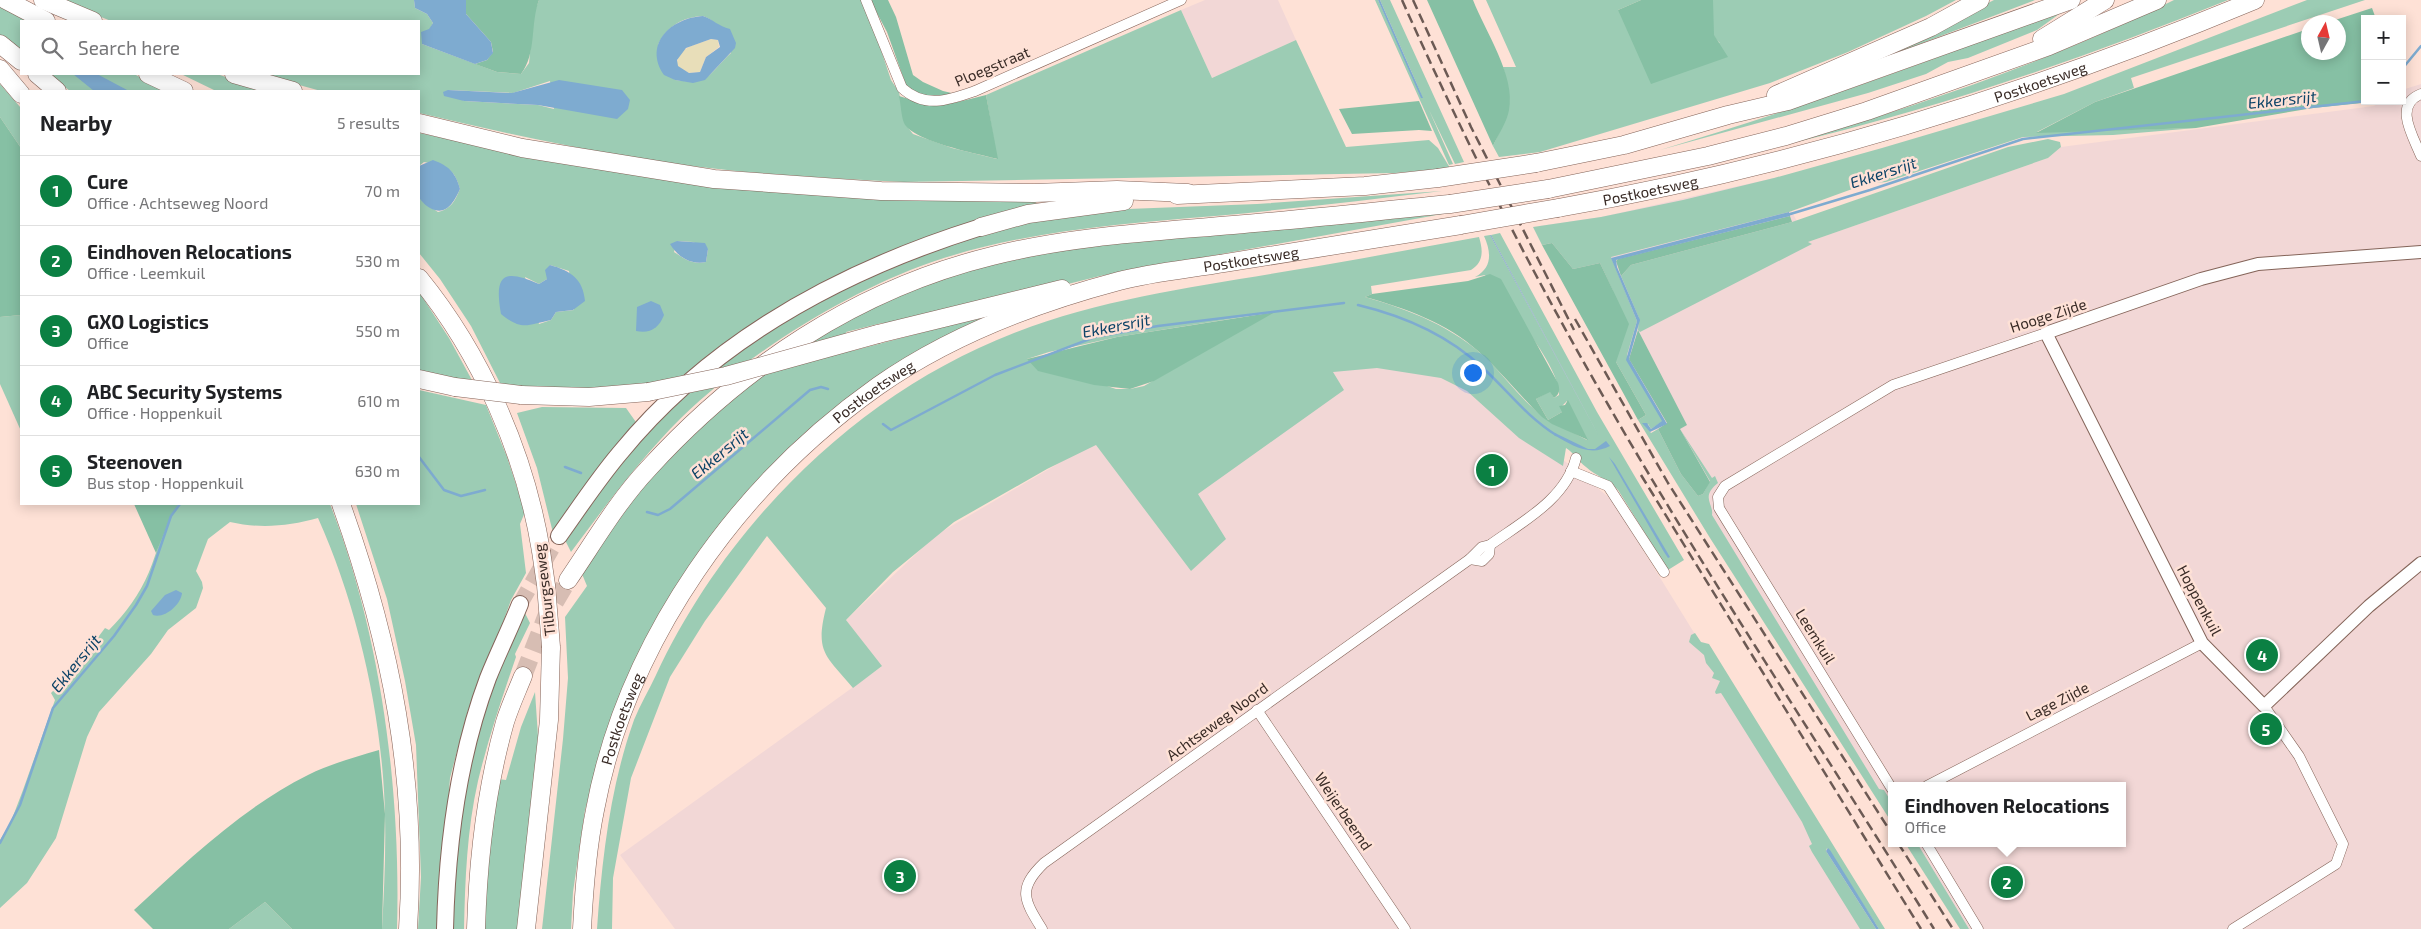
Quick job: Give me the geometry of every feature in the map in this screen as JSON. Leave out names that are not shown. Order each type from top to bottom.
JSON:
[{"type":"highway","points":[[6,0],[44,20]]},
{"type":"highway","points":[[43,0],[91,20]]},
{"type":"highway","points":[[1728,115],[1931,27],[1980,0]]},
{"type":"highway","name":"Postkoetsweg","points":[[2004,63],[2105,0]]},
{"type":"highway","name":"Postkoetsweg","points":[[568,580],[616,508],[640,478],[698,418],[732,387],[805,335],[893,290],[991,256],[1091,238],[1450,204],[1548,189],[1632,173],[1786,136],[1868,111],[2004,63],[2157,0]]},
{"type":"highway","name":"Postkoetsweg","points":[[582,929],[584,893],[594,811],[605,766],[623,713],[645,661],[679,596],[703,560],[780,468],[826,427],[879,386],[910,366],[961,339],[1016,315],[1121,281],[1641,194],[1876,134],[2056,77],[2152,43],[2255,0]]},
{"type":"highway","points":[[559,536],[621,452],[650,420],[711,365],[782,313],[830,286],[926,244],[1028,214],[1060,208],[1188,194],[1365,186],[1438,178],[1536,163],[1624,145],[1728,115],[1788,102],[2065,3]]},
{"type":"highway","points":[[0,44],[20,60]]},
{"type":"highway","points":[[0,69],[20,93]]},
{"type":"highway","points":[[38,75],[56,90]]},
{"type":"highway","points":[[150,75],[182,90]]},
{"type":"highway","points":[[237,75],[290,90]]},
{"type":"highway","points":[[420,123],[522,148],[714,179],[881,191],[1034,193],[1116,190],[1188,194]]},
{"type":"highway","name":"Tilburgseweg","points":[[420,279],[450,320],[475,361],[502,418],[517,458],[541,551],[550,618],[550,720],[526,929]]},
{"type":"highway","points":[[420,379],[454,387],[521,395],[589,397],[648,392],[726,376],[878,334],[1046,292],[1121,281]]},
{"type":"highway","points":[[341,505],[373,600],[392,683],[410,815],[411,875],[408,929]]},
{"type":"highway","points":[[445,929],[446,879],[459,782],[488,678],[520,604]]},
{"type":"highway","points":[[476,929],[477,880],[489,786],[506,720],[523,676]]},
{"type":"street","name":"Ploegstraat","points":[[866,0],[902,88],[908,94],[930,102],[947,101],[975,91],[1181,0]]},
{"type":"street","points":[[2421,94],[2412,98],[2406,108],[2406,120],[2421,156]]},
{"type":"street","name":"Hooge Zijde","points":[[1718,497],[1725,486],[1893,385],[2201,279],[2258,264],[2421,252]]},
{"type":"street","name":"Hoppenkuil","points":[[2046,333],[2202,643],[2264,706],[2299,756],[2342,844],[2336,864],[2233,929]]},
{"type":"street","name":"Achtseweg Noord","points":[[1042,929],[1027,900],[1028,881],[1044,863],[1470,559],[1482,547],[1490,545],[1554,497],[1572,471],[1576,458]]},
{"type":"street","points":[[1572,471],[1608,486],[1664,572]]},
{"type":"street","name":"Leemkuil","points":[[1718,497],[1719,508],[1888,783]]},
{"type":"street","points":[[2264,706],[2369,606],[2421,563]]},
{"type":"street","name":"Lage Zijde","points":[[1935,782],[2202,643]]},
{"type":"street","name":"Weijerbeemd","points":[[1257,710],[1405,929]]},
{"type":"street","points":[[1928,847],[1978,929]]},
{"type":"shaded area","points":[[1205,0],[1278,0],[1296,40],[1212,78],[1181,10]]},
{"type":"shaded area","points":[[2421,84],[2421,929],[1963,929],[1912,847],[2126,847],[2126,782],[1888,782],[1888,811],[1727,555],[1539,226],[1601,217],[1774,178],[1808,242],[2048,158],[2061,147],[2374,106],[2406,105],[2406,89]]},
{"type":"shaded area","points":[[1392,364],[1471,384],[1612,500],[1821,838],[1869,929],[675,929],[620,855],[881,667],[846,620],[936,535],[1102,438],[1306,372]]},
{"type":"green space","points":[[59,0],[414,0],[415,8],[427,14],[433,23],[422,44],[497,72],[521,74],[529,63],[534,13],[539,0],[862,0],[870,17],[891,80],[899,92],[905,124],[913,134],[952,148],[997,159],[986,95],[1181,10],[1212,78],[1296,40],[1346,147],[1429,140],[1438,148],[1450,168],[1395,173],[904,182],[788,175],[718,169],[642,159],[567,146],[420,113],[420,90],[317,90],[263,75],[420,75],[420,20],[109,20]],"holes":[[[703,16],[714,22],[724,36],[731,53],[708,77],[696,81],[675,80],[658,45],[666,33],[676,24],[689,18]],[[550,81],[554,109],[538,105],[464,101],[448,90],[513,93]]]},
{"type":"green space","points":[[466,0],[539,0],[529,57],[521,74],[497,72],[475,64],[487,60],[493,52],[491,42],[466,14]]},
{"type":"green space","points":[[870,0],[888,0],[896,17],[913,75],[943,91],[956,94],[923,95],[906,85],[887,32]]},
{"type":"green space","points":[[1375,0],[1378,0],[1423,98],[1380,0],[1390,0],[1464,162],[1455,164],[1429,110],[1453,164],[1449,165]]},
{"type":"green space","points":[[1427,0],[1473,0],[1498,54],[1504,68],[1510,97],[1506,119],[1493,146]]},
{"type":"green space","points":[[1486,0],[1641,0],[1618,10],[1720,43],[1712,29],[1713,0],[1956,0],[1848,52],[1770,83],[1540,152],[1499,157],[1493,146],[1507,116],[1509,100],[1503,67],[1516,67]]},
{"type":"green space","points":[[1641,0],[1713,0],[1714,35],[1728,57],[1651,84],[1618,10]]},
{"type":"green space","points":[[1994,0],[2035,0],[1883,58],[1881,57]]},
{"type":"green space","points":[[2174,0],[2228,0],[2066,62],[1956,98],[1789,144],[1887,114],[1985,80],[2081,43]]},
{"type":"green space","points":[[2307,0],[2365,0],[2320,15],[2301,15],[2301,21],[2131,78],[2134,88],[2095,102],[2037,132],[2196,128],[2113,135],[2023,137],[1886,182],[1866,184],[1789,212],[1611,257],[1637,321],[1627,355],[1663,421],[1651,429],[1648,424],[1644,424],[1651,433],[1658,429],[1681,474],[1698,496],[1703,494],[1710,481],[1680,429],[1712,478],[1715,476],[1718,483],[1709,496],[1712,515],[1879,789],[1884,790],[1888,796],[1888,817],[1710,538],[1638,420],[1646,415],[1616,362],[1613,291],[1600,263],[1573,269],[1552,243],[1542,245],[1533,227],[1601,217],[1683,200],[1774,178],[2064,94]]},
{"type":"green space","points":[[0,4],[33,20],[20,20],[20,50],[0,35]]},
{"type":"green space","points":[[2069,7],[2037,30],[1968,58],[1948,62],[1926,74],[1868,93],[1660,150],[1766,117],[1871,81]]},
{"type":"green space","points":[[2372,8],[2375,15],[2361,15],[2361,103],[2313,108],[2196,128],[2036,133],[2095,102],[2301,31],[2301,60],[2346,60],[2346,16]]},
{"type":"green space","points":[[49,75],[136,75],[165,90],[69,90]]},
{"type":"green space","points":[[183,75],[220,75],[264,90],[214,90]]},
{"type":"green space","points":[[0,84],[20,107],[20,147],[0,117]]},
{"type":"green space","points":[[986,95],[998,159],[946,146],[919,136],[904,123],[899,96],[924,103],[943,104]]},
{"type":"green space","points":[[1419,101],[1432,131],[1352,134],[1339,109]]},
{"type":"green space","points":[[0,117],[20,147],[20,315],[0,317]]},
{"type":"green space","points":[[420,133],[573,165],[1034,200],[1037,204],[925,238],[683,380],[625,387],[548,390],[501,385],[471,326],[440,279],[420,254],[420,198],[423,202],[438,212],[452,204],[460,189],[455,176],[448,169],[424,162],[420,165]],"holes":[[[677,241],[693,242],[708,249],[706,262],[693,262],[674,252]],[[550,265],[569,271],[574,310],[556,312],[551,320],[539,324],[525,277],[539,284],[547,279]]]},
{"type":"green space","points":[[2048,139],[2060,142],[2061,147],[2048,158],[1808,242],[1812,244],[1640,332],[1638,330],[1639,318],[1621,276],[1631,265],[1792,222],[2008,147]]},
{"type":"green space","points":[[1442,191],[1072,230],[966,251],[932,262],[866,290],[832,308],[767,348],[736,371],[681,418],[651,450],[571,552],[563,536],[594,493],[668,410],[735,354],[788,316],[928,249],[1032,220],[1102,210],[1257,204]]},
{"type":"green space","points":[[1448,213],[1100,276],[899,326],[882,323],[846,332],[852,351],[989,315],[995,317],[881,379],[717,530],[672,593],[637,658],[615,710],[585,810],[573,892],[571,929],[542,929],[568,678],[565,617],[587,586],[582,574],[615,525],[642,489],[674,452],[723,405],[777,364],[835,327],[903,293],[942,277],[976,267],[1043,253],[1112,243]]},
{"type":"green space","points":[[1790,216],[1792,222],[1631,265],[1621,276],[1616,261],[1618,259]]},
{"type":"green space","points":[[1500,233],[1597,412],[1684,560],[1668,570],[1618,490],[1611,483],[1590,470],[1566,448],[1563,466],[1519,438],[1467,391],[1441,378],[1377,368],[1333,372],[1344,390],[1198,494],[1226,539],[1191,571],[1096,445],[1047,469],[954,522],[893,572],[846,620],[882,666],[853,688],[829,660],[822,644],[826,608],[767,536],[705,621],[670,677],[631,778],[613,878],[612,929],[597,929],[608,823],[613,797],[626,745],[642,703],[685,620],[720,567],[759,517],[803,470],[851,428],[902,391],[957,359],[1014,333],[1048,321],[1152,294],[1479,237],[1481,255],[1478,263],[1471,270],[1371,286],[1372,294],[1365,297],[1415,314],[1461,338],[1488,360],[1539,414],[1548,420],[1536,399],[1550,391],[1554,398],[1559,395],[1551,368],[1530,334],[1485,275],[1475,277],[1488,264],[1489,253],[1484,236],[1490,235],[1600,438],[1491,235]],"holes":[[[1273,312],[1144,386],[1130,389],[1116,389],[1027,359],[1049,352],[1117,337]],[[1567,401],[1587,440],[1548,420],[1562,412],[1562,406]]]},
{"type":"green space","points":[[1552,243],[1573,269],[1600,263],[1629,324],[1616,362],[1646,415],[1638,420],[1542,245]]},
{"type":"green space","points":[[1490,274],[1501,279],[1558,383],[1559,391],[1554,398],[1550,392],[1536,399],[1548,420],[1562,412],[1559,406],[1565,405],[1568,400],[1588,440],[1552,424],[1542,417],[1486,359],[1453,332],[1395,306],[1365,297],[1372,294],[1468,281]]},
{"type":"green space","points":[[420,294],[449,338],[473,382],[420,371]]},
{"type":"green space","points":[[1275,312],[1154,381],[1130,389],[1094,385],[1038,371],[1027,359],[1117,337]]},
{"type":"green space","points":[[20,315],[20,429],[0,384],[0,317]]},
{"type":"green space","points":[[1638,330],[1687,425],[1680,429],[1710,482],[1703,494],[1698,496],[1681,474],[1658,429],[1667,423],[1629,359]]},
{"type":"green space","points":[[420,390],[486,405],[507,457],[525,512],[520,524],[526,573],[511,600],[483,679],[468,710],[450,778],[439,929],[418,929],[421,877],[416,745],[405,681],[387,599],[356,505],[420,505]]},
{"type":"green space","points":[[542,407],[626,408],[638,425],[553,533],[537,468],[517,413]]},
{"type":"green space","points":[[134,505],[178,505],[171,516],[156,553]]},
{"type":"green space","points":[[178,505],[330,505],[348,554],[363,606],[375,659],[384,713],[395,822],[397,929],[382,929],[385,858],[383,779],[379,741],[366,664],[345,588],[318,518],[275,526],[230,522],[208,539],[196,571],[203,588],[196,608],[168,630],[151,654],[99,712],[87,737],[56,838],[27,883],[0,908],[0,840],[10,824],[55,700],[51,693],[72,672],[105,628],[109,630],[132,603],[149,572],[165,528]]},
{"type":"green space","points":[[523,609],[530,623],[515,654],[516,657],[486,750],[474,799],[467,855],[464,929],[453,929],[454,874],[462,792],[482,712]]},
{"type":"green space","points":[[1695,633],[1701,642],[1709,644],[1885,929],[1879,929],[1827,848],[1826,851],[1876,929],[1860,929],[1812,852],[1809,846],[1812,844],[1802,822],[1721,693],[1716,694],[1715,692],[1720,681],[1712,678],[1714,673],[1706,663],[1704,655],[1689,642],[1691,635]]},
{"type":"green space","points":[[535,692],[538,736],[518,929],[482,929],[483,880],[498,779],[506,780],[521,727]]},
{"type":"green space","points":[[379,750],[385,814],[382,929],[292,929],[265,902],[229,929],[153,929],[134,910],[216,836],[260,803],[316,771]]},
{"type":"green space","points":[[1908,847],[1919,847],[1969,929],[1960,929]]},
{"type":"green space","points":[[265,902],[292,929],[229,929]]},
{"type":"sand","points":[[711,39],[718,40],[719,47],[706,57],[700,72],[689,73],[677,66],[680,54],[684,50]]},
{"type":"water","points":[[414,0],[466,0],[466,14],[491,42],[493,53],[487,60],[475,64],[422,44],[421,32],[429,29],[433,23],[427,14],[415,8]]},
{"type":"water","points":[[1378,0],[1380,0],[1423,98],[1421,98]]},
{"type":"water","points":[[703,16],[730,29],[736,43],[735,48],[705,80],[693,83],[675,80],[664,75],[658,64],[657,53],[659,43],[671,27],[691,18]],"holes":[[[711,39],[718,40],[720,47],[706,57],[700,72],[689,73],[678,66],[677,60],[686,48]]]},
{"type":"water","points":[[74,75],[99,75],[127,90],[93,90]]},
{"type":"water","points":[[559,80],[622,90],[630,100],[628,109],[617,119],[538,105],[464,101],[444,96],[443,92],[448,90],[512,93]]},
{"type":"water","points":[[433,160],[451,171],[460,189],[449,207],[441,211],[430,208],[422,202],[420,199],[420,166]]},
{"type":"water","points":[[1789,212],[1790,216],[1616,260],[1617,267],[1640,320],[1629,359],[1667,424],[1650,432],[1642,423],[1647,423],[1651,429],[1662,421],[1626,360],[1637,321],[1611,258]]},
{"type":"water","points":[[1490,235],[1491,235],[1600,438]]},
{"type":"water","points":[[677,241],[705,243],[708,249],[706,262],[700,263],[685,259],[670,244]]},
{"type":"water","points":[[550,265],[564,270],[575,277],[582,287],[585,301],[573,310],[556,312],[551,320],[530,325],[514,323],[501,314],[499,291],[500,283],[504,278],[517,276],[539,284],[547,279],[545,270]]},
{"type":"water","points":[[651,301],[660,305],[664,315],[662,320],[657,327],[650,331],[636,331],[637,307]]},
{"type":"water","points":[[1555,433],[1588,449],[1595,449],[1606,441],[1610,446],[1602,449],[1588,450],[1567,442],[1554,435]]},
{"type":"water","points":[[1609,457],[1670,557],[1668,558],[1664,552]]},
{"type":"water","points":[[176,590],[182,593],[179,602],[167,613],[157,616],[153,615],[151,611],[165,595]]},
{"type":"water","points":[[1828,848],[1879,929],[1876,929],[1826,851]]},
{"type":"waterway","name":"Ekkersrijt","points":[[2406,64],[2421,46]]},
{"type":"waterway","name":"Ekkersrijt","points":[[1787,215],[1870,190],[2023,139],[2361,102]]},
{"type":"waterway","name":"Ekkersrijt","points":[[883,424],[891,430],[995,375],[1095,337],[1158,326],[1344,303]]},
{"type":"waterway","name":"Ekkersrijt","points":[[1358,305],[1409,321],[1440,336],[1469,356],[1535,420],[1556,435]]},
{"type":"waterway","name":"Ekkersrijt","points":[[647,512],[658,515],[670,509],[810,390],[821,387],[828,389]]},
{"type":"waterway","name":"Ekkersrijt","points":[[420,458],[444,490],[461,496],[485,490]]},
{"type":"waterway","name":"Ekkersrijt","points":[[565,467],[581,473]]},
{"type":"waterway","name":"Ekkersrijt","points":[[0,843],[20,805],[53,708],[114,636],[136,605],[147,586],[171,516],[179,505]]},
{"type":"tunnel","points":[[520,604],[559,536]]},
{"type":"tunnel","points":[[523,676],[546,617],[568,580]]},
{"type":"railway","points":[[1402,0],[1500,207],[1581,358],[1729,605],[1934,929]]},
{"type":"railway","points":[[1413,0],[1471,127],[1574,330]]},
{"type":"railway","points":[[1575,319],[1668,483],[1888,828]]},
{"type":"railway","points":[[1641,475],[1921,929]]},
{"type":"railway","points":[[1901,847],[1953,929]]},
{"type":"place","name":"Cure","points":[[1492,470]]},
{"type":"place","name":"ABC Security Systems","points":[[2262,655]]},
{"type":"place","name":"Steenoven","points":[[2266,729]]},
{"type":"place","name":"GXO Logistics","points":[[900,876]]},
{"type":"place","name":"Eindhoven Relocations","points":[[2007,882]]}]
